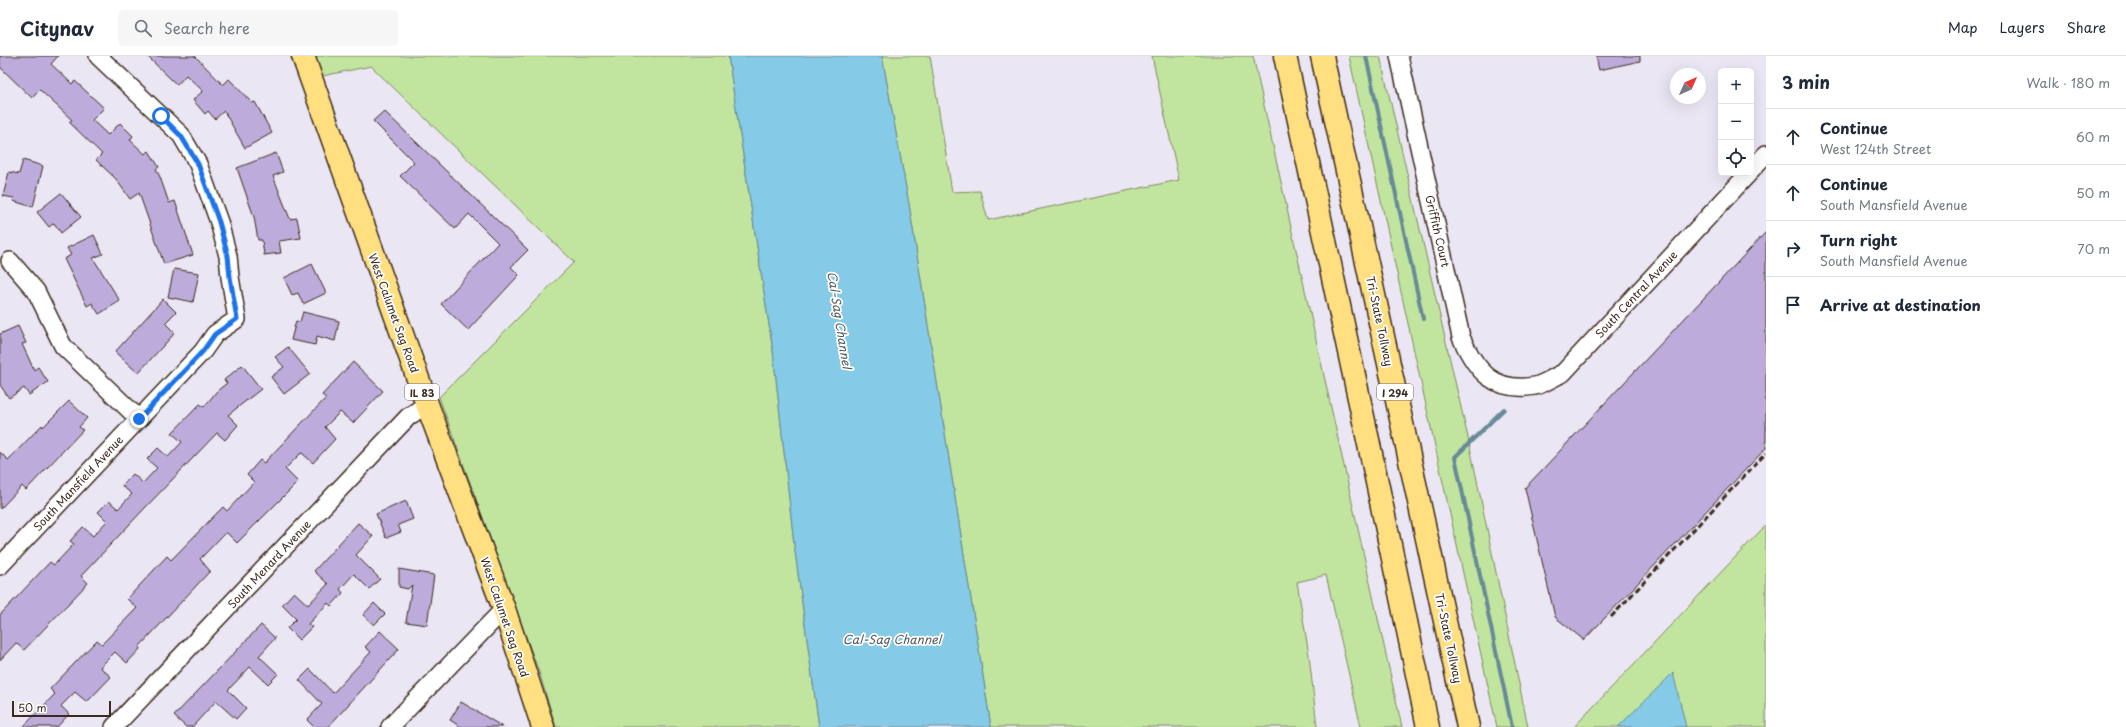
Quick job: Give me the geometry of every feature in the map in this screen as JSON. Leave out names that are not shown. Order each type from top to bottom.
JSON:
[{"type":"main road","name":"West Calumet Sag Road","points":[[303,56],[427,404],[504,609],[543,727]]},
{"type":"main road","points":[[1285,56],[1373,463],[1428,727]]},
{"type":"main road","name":"Tri-State Tollway","points":[[1322,56],[1468,727]]},
{"type":"street","name":"South Mansfield Avenue","points":[[0,566],[203,351],[215,334],[237,319],[228,256],[219,222],[198,164],[181,136],[98,56]]},
{"type":"street","name":"Griffith Court","points":[[1399,56],[1461,337],[1471,358],[1480,371],[1495,382],[1507,387]]},
{"type":"street","points":[[1754,167],[1766,154]]},
{"type":"street","name":"South Central Avenue","points":[[1507,387],[1536,386],[1563,373],[1745,176]]},
{"type":"street","points":[[10,261],[36,291],[63,346],[139,419]]},
{"type":"street","name":"South Menard Avenue","points":[[114,727],[408,417],[427,404]]},
{"type":"street","points":[[390,727],[504,609]]},
{"type":"green space","points":[[315,56],[728,56],[773,351],[794,544],[819,727],[556,727],[540,675],[439,397],[574,262],[371,66],[322,76]]},
{"type":"green space","points":[[882,56],[930,56],[952,192],[980,191],[988,220],[1179,180],[1152,56],[1253,56],[1402,727],[1361,727],[1326,575],[1297,582],[1309,655],[1317,727],[991,727],[909,204]]},
{"type":"green space","points":[[1349,56],[1380,56],[1469,442],[1528,727],[1497,727]]},
{"type":"green space","points":[[1766,525],[1766,727],[1574,727]]},
{"type":"water","name":"Cal-Sag Channel","points":[[728,56],[882,56],[909,204],[991,727],[819,727],[794,544],[773,351]]},
{"type":"water","points":[[1673,673],[1686,727],[1618,727]]},
{"type":"building","points":[[0,56],[58,56],[51,64],[72,84],[75,81],[104,108],[92,120],[108,135],[120,123],[133,136],[130,140],[145,154],[149,151],[159,167],[156,169],[169,203],[175,201],[193,255],[164,264],[139,193],[130,199],[116,179],[96,160],[102,154],[69,122],[72,120],[40,90],[32,98],[0,67]]},
{"type":"building","points":[[147,56],[195,56],[223,85],[229,79],[252,103],[255,102],[272,133],[245,148],[224,111],[215,119],[208,111],[205,114],[193,100],[203,91],[186,75],[177,85]]},
{"type":"building","points":[[1596,56],[1640,56],[1640,61],[1599,70]]},
{"type":"building","points":[[384,111],[528,250],[511,267],[519,275],[468,330],[441,304],[498,243],[469,214],[455,229],[400,176],[414,162],[373,121]]},
{"type":"building","points":[[276,153],[283,172],[273,176],[290,219],[297,218],[301,238],[279,241],[281,253],[264,255],[262,240],[258,240],[254,217],[237,168]]},
{"type":"building","points":[[23,160],[43,166],[33,207],[13,201],[14,198],[3,196],[9,172],[19,174]]},
{"type":"building","points":[[61,193],[81,217],[61,233],[54,223],[49,227],[37,212]]},
{"type":"building","points":[[1766,232],[1766,448],[1584,640],[1555,617],[1525,488]]},
{"type":"building","points":[[94,235],[103,254],[93,258],[120,301],[99,314],[92,303],[87,306],[64,259],[71,255],[67,248]]},
{"type":"building","points":[[312,264],[326,293],[303,304],[298,293],[292,295],[284,278]]},
{"type":"building","points":[[174,269],[199,273],[193,302],[168,297]]},
{"type":"building","points":[[163,299],[176,312],[165,323],[175,333],[138,373],[115,352]]},
{"type":"building","points":[[303,312],[339,321],[335,341],[317,336],[315,345],[291,340],[296,321],[300,322]]},
{"type":"building","points":[[18,326],[26,343],[22,344],[34,370],[38,367],[48,382],[29,395],[24,388],[9,398],[0,385],[0,334]]},
{"type":"building","points":[[288,347],[310,374],[284,394],[271,377],[284,367],[275,357]]},
{"type":"building","points":[[353,362],[383,391],[353,423],[340,412],[325,427],[335,439],[313,463],[302,453],[285,469],[298,482],[237,543],[227,533],[225,533],[200,559],[210,571],[139,647],[140,649],[127,663],[115,652],[100,667],[111,677],[87,702],[75,692],[61,706],[69,714],[57,727],[23,727],[55,694],[50,689],[97,640],[102,644],[137,608],[127,599],[167,556],[171,560],[223,507],[227,511],[254,482],[247,475],[260,460],[264,463],[326,398],[322,395]]},
{"type":"building","points":[[242,365],[261,389],[228,415],[238,425],[225,440],[217,433],[144,509],[81,576],[88,583],[24,650],[16,643],[0,660],[0,615],[50,562],[54,565],[74,544],[70,541],[83,527],[93,536],[107,521],[98,512],[109,501],[118,509],[132,494],[122,486],[133,474],[143,483],[157,468],[147,459],[158,448],[168,457],[182,442],[172,433],[200,404],[204,407],[217,391],[227,383],[224,380]]},
{"type":"building","points":[[69,401],[87,418],[79,427],[83,430],[26,490],[22,486],[0,509],[0,452],[8,460],[42,425],[43,427]]},
{"type":"building","points":[[406,501],[413,519],[398,525],[401,532],[386,538],[376,514]]},
{"type":"building","points":[[358,523],[373,536],[356,555],[380,579],[369,589],[354,574],[340,589],[343,593],[331,606],[328,603],[308,624],[312,627],[299,640],[287,628],[296,619],[282,605],[294,592],[308,605],[328,584],[314,571]]},
{"type":"building","points":[[399,569],[434,575],[427,625],[406,622],[412,585],[408,589],[399,587]]},
{"type":"building","points":[[374,603],[385,614],[374,625],[363,615]]},
{"type":"building","points":[[261,625],[275,638],[259,656],[278,674],[268,684],[250,667],[228,690],[246,708],[236,719],[216,701],[192,727],[186,727],[174,716]]},
{"type":"building","points":[[380,631],[399,649],[328,727],[314,727],[307,720],[322,704],[299,680],[310,669],[333,693],[371,652],[365,647]]},
{"type":"building","points":[[461,702],[503,727],[461,727],[450,720]]},
{"type":"waterway","points":[[1366,56],[1423,319]]},
{"type":"waterway","points":[[1504,409],[1455,457],[1512,727]]},
{"type":"railway","points":[[1611,617],[1766,453]]},
{"type":"route","points":[[139,419],[203,351],[215,334],[237,319],[228,256],[219,222],[198,164],[181,136],[161,116]]}]
